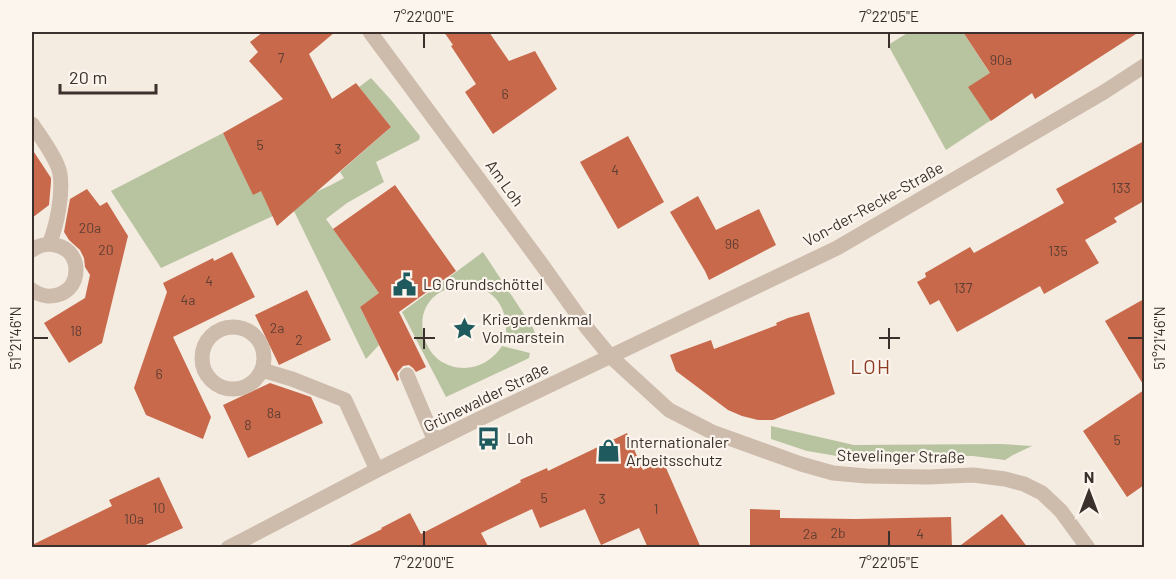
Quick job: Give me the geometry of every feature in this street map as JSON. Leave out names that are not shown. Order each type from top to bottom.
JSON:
[{"type":"street","name":"Am Loh","points":[[370,32],[587,328],[610,356]]},
{"type":"street","name":"Von-der-Recke-Straße","points":[[610,356],[837,248],[1104,92],[1144,66]]},
{"type":"street","points":[[32,124],[60,173],[60,202],[49,244]]},
{"type":"street","points":[[32,250],[39,245],[59,245],[68,251],[74,260],[76,270],[74,280],[60,295],[49,297],[39,295],[32,290]]},
{"type":"street","points":[[235,327],[247,330],[256,337],[262,347],[264,359],[262,370],[253,382],[241,388],[227,389],[214,384],[205,373],[201,360],[204,346],[217,331],[235,327]]},
{"type":"street","name":"Grünewalder Straße","points":[[228,548],[377,470],[610,356]]},
{"type":"street","name":"Stevelinger Straße","points":[[610,356],[669,410],[712,432],[801,464],[833,473],[886,476],[973,475],[1024,484],[1042,493],[1061,511],[1088,548]]},
{"type":"street","points":[[262,370],[345,400],[377,470]]},
{"type":"street","points":[[407,375],[435,441]]},
{"type":"green space","points":[[909,32],[963,32],[993,78],[1014,65],[1032,93],[946,150],[888,45]]},
{"type":"green space","points":[[371,78],[420,136],[419,140],[376,162],[384,182],[347,203],[326,219],[387,304],[381,307],[374,297],[360,307],[379,345],[366,359],[292,207],[161,268],[111,191],[223,133],[253,194],[300,171],[316,192],[344,178],[340,172],[391,127],[359,87]]},
{"type":"green space","points":[[483,252],[533,328],[534,339],[506,332],[503,310],[493,296],[478,288],[462,286],[446,289],[432,299],[424,313],[425,340],[439,360],[447,365],[465,368],[474,367],[489,360],[502,346],[530,353],[529,358],[446,397],[402,312]]},
{"type":"green space","points":[[771,426],[854,445],[1002,444],[1032,446],[1005,460],[973,456],[837,456],[807,451],[771,439]]},
{"type":"building","points":[[263,32],[335,32],[309,54],[332,99],[356,83],[391,127],[277,226],[261,191],[253,195],[223,133],[283,99],[249,61],[258,52],[250,42]]},
{"type":"building","points":[[444,32],[489,32],[509,61],[535,51],[557,89],[493,134],[465,92],[476,84]]},
{"type":"building","points":[[963,32],[1139,32],[1035,99],[1032,93],[991,121],[968,87],[990,73]]},
{"type":"building","points":[[628,136],[664,202],[618,229],[580,162]]},
{"type":"building","points":[[1144,141],[1144,201],[1114,218],[1117,222],[1085,240],[1099,263],[1044,294],[1040,286],[957,332],[939,300],[930,305],[917,282],[926,277],[925,273],[970,247],[974,253],[1064,203],[1056,189]]},
{"type":"building","points":[[32,149],[51,178],[51,182],[49,205],[32,218]]},
{"type":"building","name":"LG Grundschöttel","points":[[395,185],[456,271],[399,312],[426,367],[416,372],[409,365],[403,366],[397,373],[399,380],[397,381],[360,307],[379,293],[333,229]]},
{"type":"building","points":[[87,189],[100,206],[107,202],[128,236],[102,343],[69,363],[44,323],[85,298],[90,275],[80,250],[64,232],[70,199]]},
{"type":"building","points":[[698,196],[716,230],[759,209],[776,245],[709,280],[670,212]]},
{"type":"building","points":[[232,252],[255,297],[173,337],[211,417],[203,439],[146,415],[134,388],[167,292],[163,283],[213,258],[214,261]]},
{"type":"building","points":[[307,290],[331,340],[279,365],[255,315]]},
{"type":"building","points":[[1144,299],[1144,386],[1105,321]]},
{"type":"building","points":[[809,312],[835,394],[773,420],[758,420],[728,410],[676,371],[670,355],[711,340],[714,349],[777,325],[776,323],[788,318]]},
{"type":"building","points":[[270,383],[311,397],[323,423],[248,458],[223,405]]},
{"type":"building","points":[[1144,390],[1144,485],[1127,497],[1083,431]]},
{"type":"building","points":[[627,433],[643,470],[663,461],[701,548],[648,548],[639,528],[601,545],[585,509],[540,528],[532,509],[481,533],[489,548],[344,548],[410,513],[421,534],[521,482],[520,480],[547,468],[548,471]]},
{"type":"building","points":[[159,477],[183,528],[139,548],[32,548],[32,545],[112,506],[109,500]]},
{"type":"building","points":[[750,509],[780,510],[780,518],[951,517],[952,548],[750,548]]},
{"type":"building","points":[[1002,514],[1028,548],[957,548]]},
{"type":"place","name":"LG Grundschöttel","points":[[405,284]]},
{"type":"place","name":"Kriegerdenkmal Volmarstein","points":[[464,328]]},
{"type":"place","name":"Loh","points":[[489,438]]},
{"type":"place","name":"Internationaler Arbeitsschutz","points":[[608,451]]},
{"type":"district","name":"LOH","points":[[871,367]]}]
